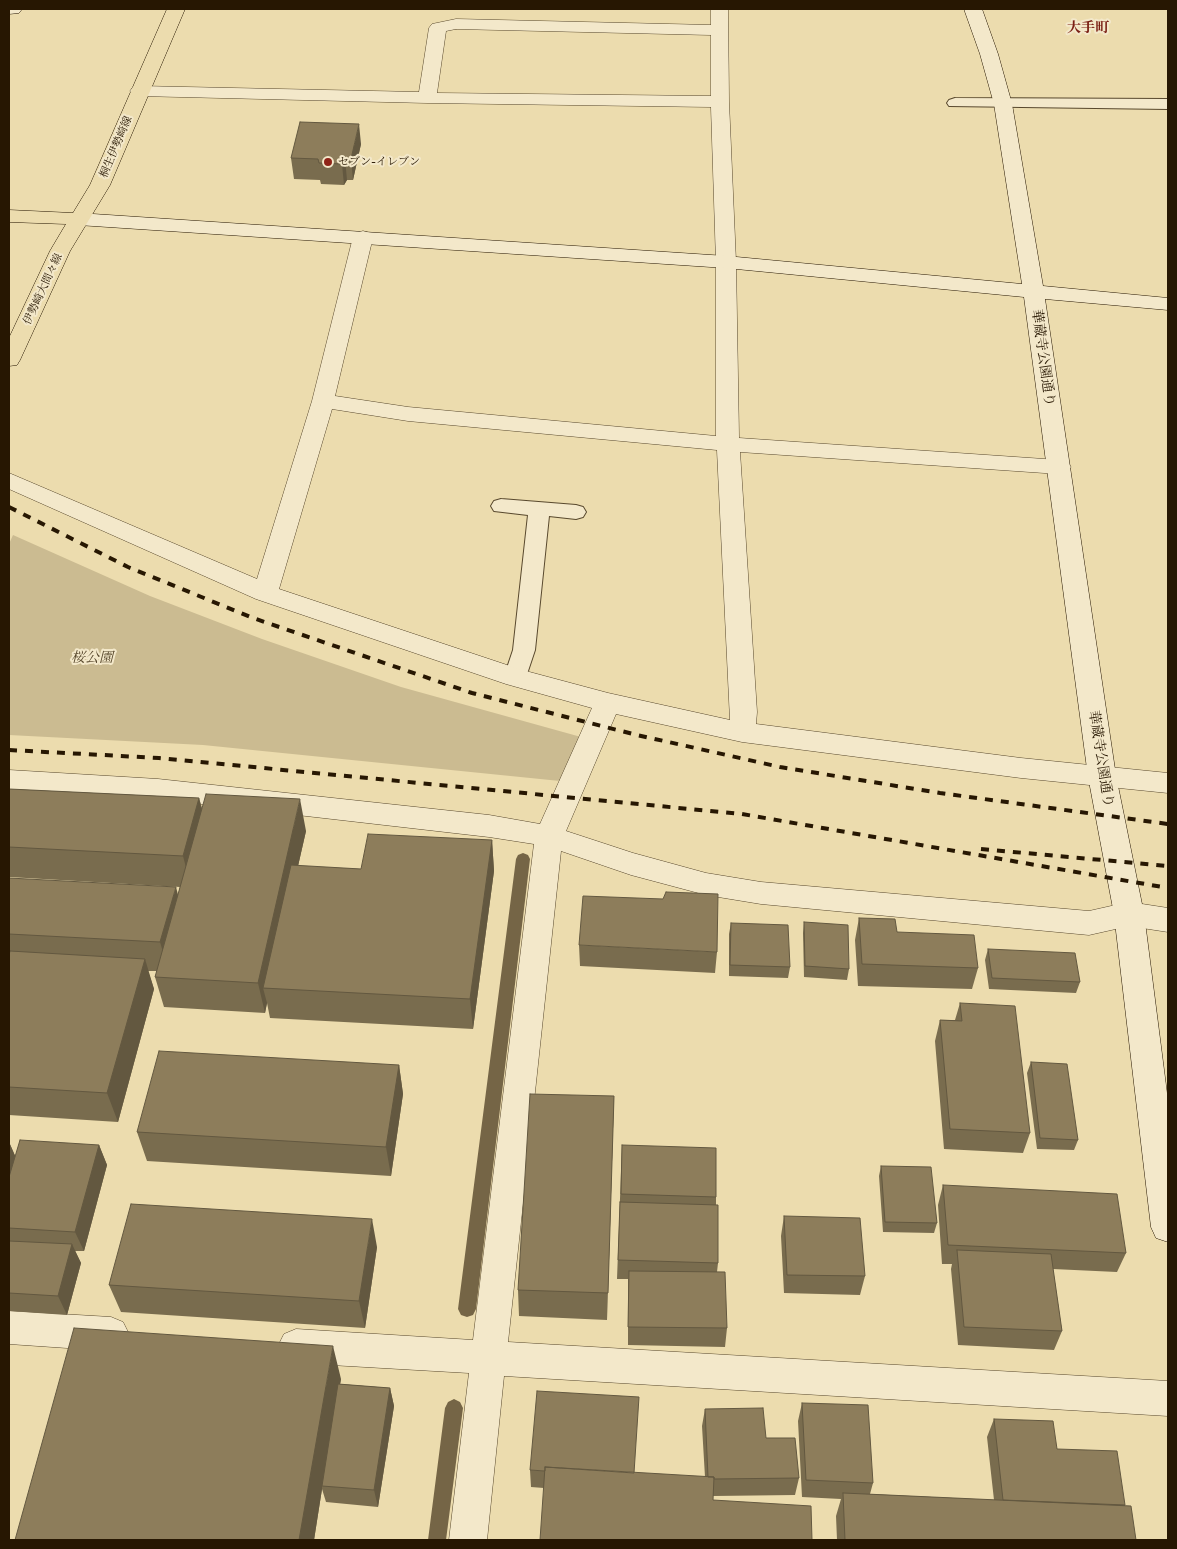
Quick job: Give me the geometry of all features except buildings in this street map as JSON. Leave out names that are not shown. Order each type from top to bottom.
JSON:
[{"type":"main road","name":"桐生伊勢崎線","points":[[78,218],[100,185],[176,9]]},
{"type":"main road","points":[[9,216],[78,218]]},
{"type":"main road","name":"伊勢崎大間々線","points":[[9,360],[60,251],[78,218]]},
{"type":"street","points":[[719,9],[720,102],[726,262],[728,444],[744,712],[742,732]]},
{"type":"street","name":"華蔵寺公園通り","points":[[973,9],[990,54],[1003,104],[1029,255],[1102,776],[1129,914],[1168,1227]]},
{"type":"street","points":[[428,98],[438,28],[456,24],[720,30]]},
{"type":"street","points":[[139,91],[428,98],[720,102]]},
{"type":"street","points":[[78,218],[726,262],[1168,304]]},
{"type":"street","points":[[265,593],[323,401],[363,236]]},
{"type":"street","points":[[323,401],[408,414],[728,444],[1059,467]]},
{"type":"street","points":[[9,480],[265,593],[515,677],[608,703],[742,732],[965,762],[1168,783]]},
{"type":"street","points":[[468,1540],[549,836],[608,703]]},
{"type":"street","points":[[9,780],[158,789],[489,826],[549,836],[631,864],[696,882],[761,893],[1089,923],[1129,914],[1168,920]]},
{"type":"street","points":[[9,1326],[146,1336]]},
{"type":"street","points":[[264,1344],[1168,1399]]},
{"type":"lane","points":[[955,104],[1168,104]]},
{"type":"lane","points":[[501,506],[576,512]]},
{"type":"lane","points":[[515,677],[524,650],[538,509]]},
{"type":"green space","name":"桜公園","points":[[13,535],[150,596],[262,639],[401,687],[581,737],[560,781],[203,745],[9,735],[9,544]]},
{"type":"waterway","points":[[467,1309],[523,859]]},
{"type":"waterway","points":[[437,1540],[454,1408]]},
{"type":"railway","points":[[9,507],[128,567],[253,618],[472,693],[637,735],[780,767],[940,793],[1168,824]]},
{"type":"railway","points":[[9,750],[159,758],[742,814],[1168,888]]},
{"type":"railway","points":[[981,849],[1168,866]]},
{"type":"place","name":"セブン-イレブン","points":[[328,162]]},
{"type":"district","name":"大手町","points":[[1088,28]]}]
